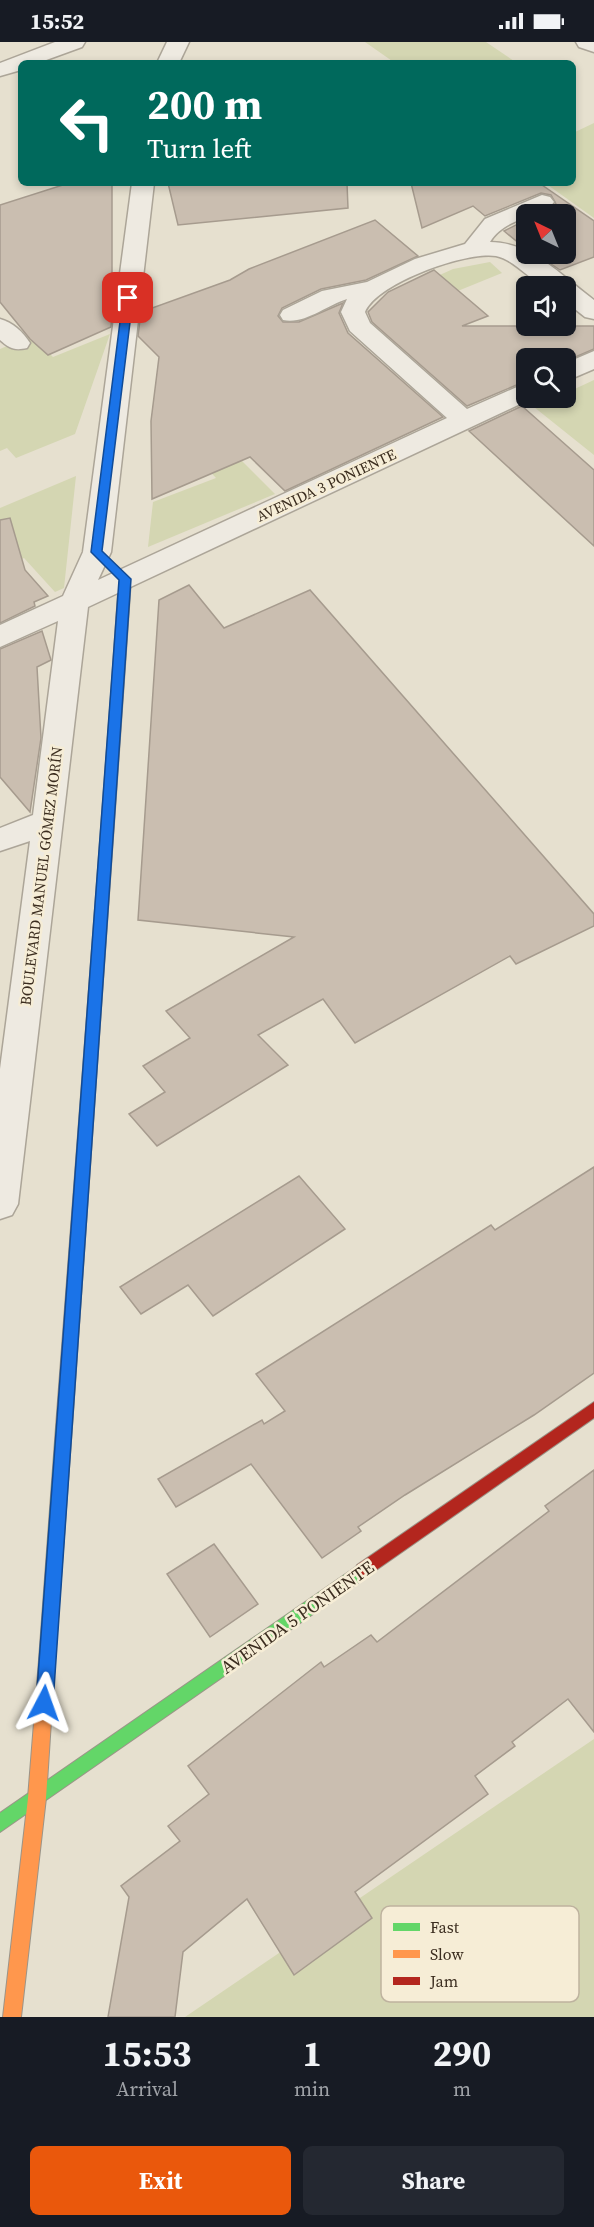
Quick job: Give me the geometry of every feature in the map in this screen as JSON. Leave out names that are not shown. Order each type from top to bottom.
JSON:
[{"type":"street","points":[[26,60],[74,42]]},
{"type":"street","points":[[169,60],[178,42]]},
{"type":"street","points":[[587,42],[594,46]]},
{"type":"street","points":[[0,70],[18,63]]},
{"type":"street","name":"BOULEVARD MANUEL GÓMEZ MORÍN","points":[[0,1204],[75,601],[97,552],[143,186]]},
{"type":"street","points":[[475,249],[480,234],[489,225],[542,202]]},
{"type":"street","points":[[465,421],[359,326],[353,312],[358,300],[390,279],[444,258],[475,249],[496,249],[514,255],[545,276]]},
{"type":"street","points":[[292,315],[332,294],[349,290],[373,289]]},
{"type":"street","points":[[576,298],[594,312]]},
{"type":"street","points":[[576,368],[594,359]]},
{"type":"street","name":"AVENIDA 3 PONIENTE","points":[[75,601],[516,396]]},
{"type":"street","points":[[12,2017],[37,1798],[125,579],[97,552]]},
{"type":"street","points":[[0,637],[75,601]]},
{"type":"street","points":[[0,840],[47,822]]},
{"type":"street","name":"AVENIDA 5 PONIENTE","points":[[0,1823],[594,1409]]},
{"type":"green space","points":[[365,42],[486,42],[513,60],[391,60]]},
{"type":"green space","points":[[594,123],[594,218],[549,186],[576,186],[576,132]]},
{"type":"green space","points":[[490,262],[502,273],[379,323],[380,302],[453,269]]},
{"type":"green space","points":[[110,334],[75,434],[16,458],[7,448],[0,451],[0,349],[31,336],[53,357]]},
{"type":"green space","points":[[594,380],[594,455],[535,408],[576,408],[576,388]]},
{"type":"green space","points":[[157,415],[224,443],[275,494],[148,547],[153,502],[216,478],[189,449],[151,463]]},
{"type":"green space","points":[[76,476],[64,588],[55,592],[24,558],[0,568],[0,508]]},
{"type":"green space","points":[[594,1739],[594,2017],[185,2017]]},
{"type":"building","points":[[60,186],[112,186],[111,327],[48,355],[30,339],[0,302],[0,205]]},
{"type":"building","points":[[169,186],[347,186],[348,208],[178,225]]},
{"type":"building","points":[[412,186],[543,186],[569,204],[556,204],[551,195],[541,193],[485,216],[473,206],[422,228]]},
{"type":"building","points":[[576,209],[594,221],[594,257],[576,264]]},
{"type":"building","points":[[375,220],[418,256],[366,280],[321,289],[282,308],[278,316],[283,322],[299,322],[343,303],[339,313],[348,333],[443,417],[285,491],[250,457],[152,499],[151,421],[159,357],[138,336],[141,312],[230,280],[249,269]]},
{"type":"building","points":[[516,225],[516,241],[504,231]]},
{"type":"building","points":[[551,264],[576,264],[560,270]]},
{"type":"building","points":[[434,270],[488,316],[462,326],[516,326],[516,336],[576,336],[576,326],[594,326],[594,349],[576,357],[576,348],[516,348],[516,385],[467,406],[372,322],[368,312],[388,292]]},
{"type":"building","points":[[518,408],[524,408],[594,470],[594,546],[469,431]]},
{"type":"building","points":[[10,518],[25,570],[48,596],[34,602],[35,606],[0,623],[0,520]]},
{"type":"building","points":[[189,585],[224,628],[310,590],[594,914],[594,926],[516,964],[510,956],[355,1043],[323,999],[258,1035],[288,1065],[157,1146],[129,1114],[165,1092],[143,1066],[190,1038],[166,1011],[294,937],[138,920],[159,600]]},
{"type":"building","points":[[42,631],[51,660],[37,667],[41,738],[30,812],[0,777],[0,649]]},
{"type":"building","points":[[594,1167],[594,1373],[534,1415],[405,1495],[358,1527],[361,1531],[322,1558],[251,1464],[176,1507],[158,1479],[262,1420],[264,1424],[285,1411],[256,1374],[491,1225],[495,1230]]},
{"type":"building","points":[[299,1176],[345,1229],[213,1316],[188,1285],[141,1314],[120,1287]]},
{"type":"building","points":[[594,1470],[594,1732],[568,1699],[512,1742],[515,1746],[475,1776],[488,1794],[355,1892],[372,1918],[294,1975],[247,1899],[183,1952],[175,2017],[108,2017],[129,1897],[121,1886],[180,1841],[168,1826],[209,1794],[188,1766],[321,1662],[324,1667],[371,1635],[377,1642],[549,1511],[545,1506]]},
{"type":"building","points":[[214,1544],[258,1604],[210,1637],[167,1574]]},
{"type":"traffic: fast","points":[[88,1095],[117,695]]},
{"type":"traffic: fast","points":[[47,1660],[64,1427]]},
{"type":"traffic: fast","points":[[0,1823],[363,1570]]},
{"type":"traffic: slow","points":[[117,695],[125,579]]},
{"type":"traffic: slow","points":[[64,1427],[88,1095]]},
{"type":"traffic: slow","points":[[12,2017],[37,1798],[47,1660]]},
{"type":"traffic: jam","points":[[363,1570],[594,1409]]},
{"type":"route","points":[[44,1703],[125,579],[97,552],[128,298]]}]
